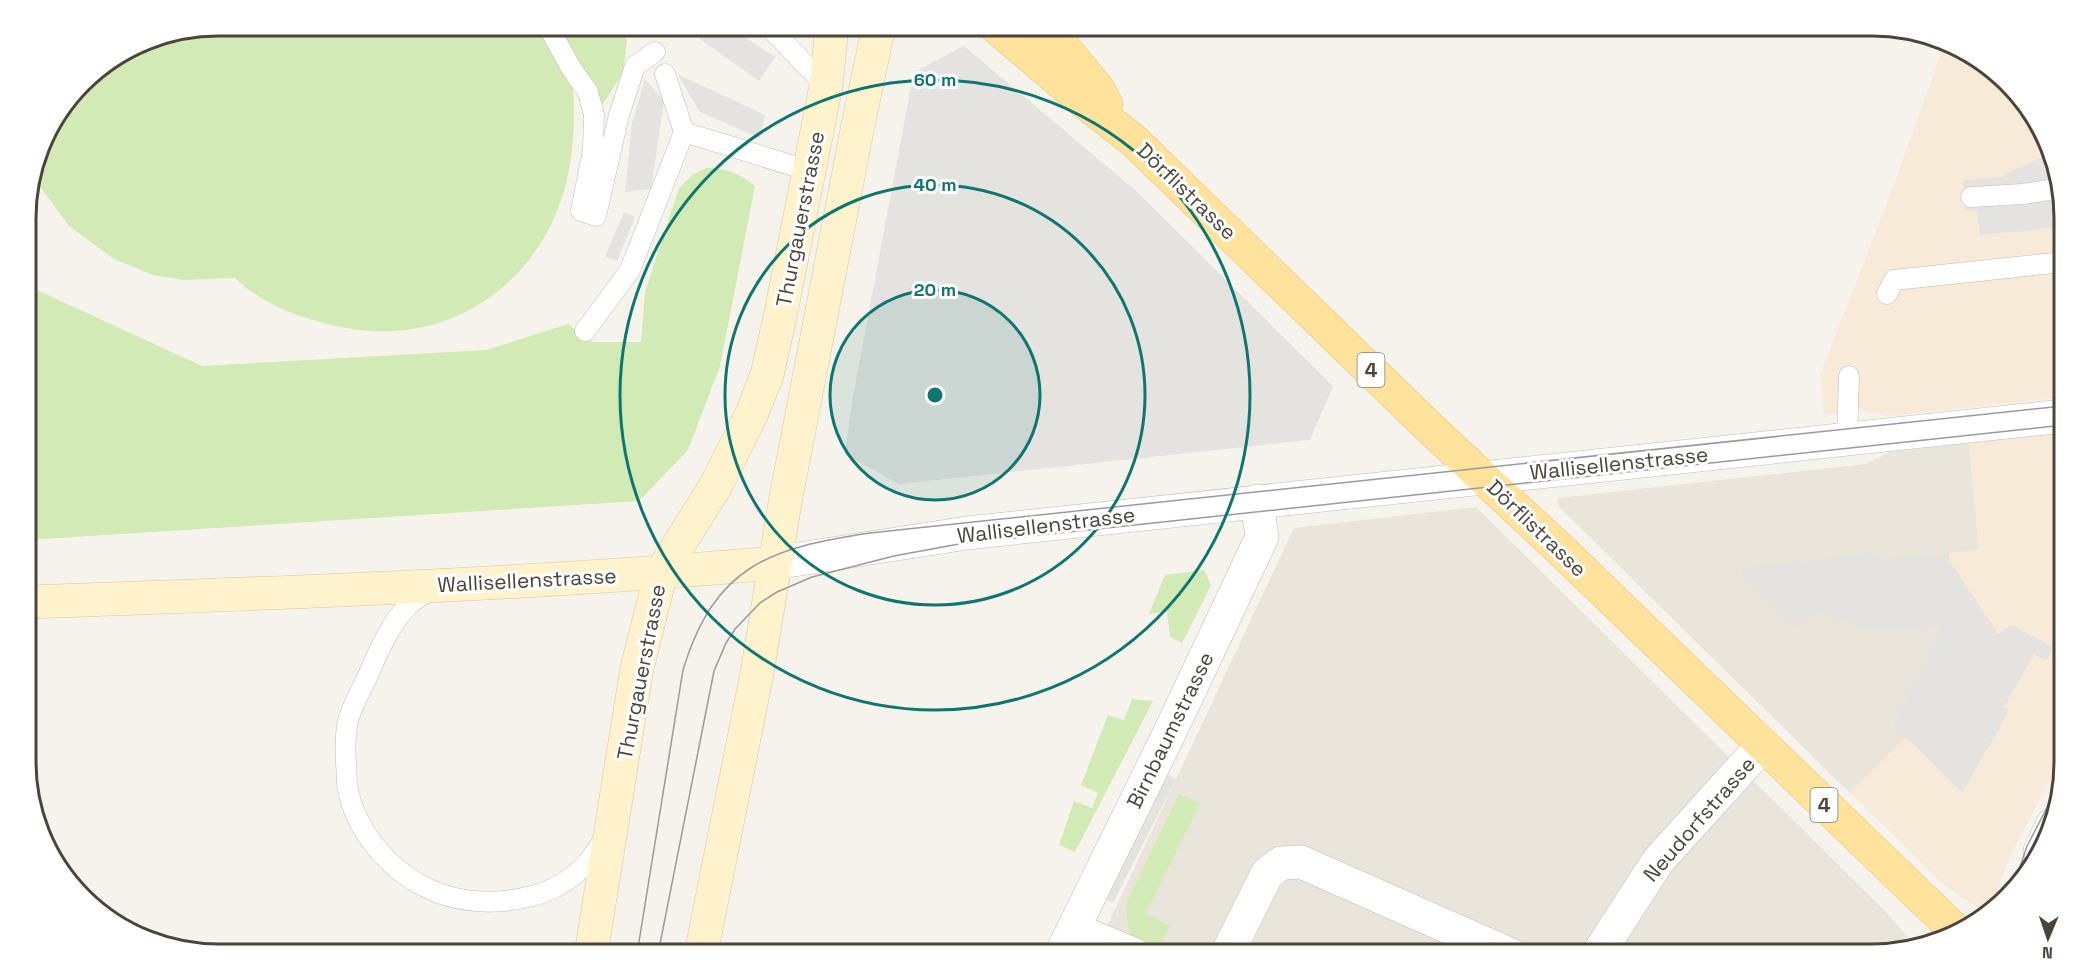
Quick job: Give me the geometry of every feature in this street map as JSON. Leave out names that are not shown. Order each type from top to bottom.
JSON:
[{"type":"main road","name":"Thurgauerstrasse","points":[[593,944],[637,669],[661,573],[715,487],[752,413],[767,375],[810,171],[826,86],[831,36]]},
{"type":"main road","name":"Thurgauerstrasse","points":[[702,944],[756,681],[774,563],[877,36]]},
{"type":"main road","name":"Dörflistrasse","points":[[1007,36],[1083,101],[1118,127],[1951,926]]},
{"type":"main road","name":"Dörflistrasse","points":[[1054,36],[1098,89],[1118,127]]},
{"type":"main road","name":"Wallisellenstrasse","points":[[36,602],[253,594],[661,573],[774,563]]},
{"type":"street","name":"Wallisellenstrasse","points":[[774,563],[967,533],[2054,417]]},
{"type":"street","name":"Birnbaumstrasse","points":[[1067,942],[1262,537],[1257,501]]},
{"type":"street","name":"Neudorfstrasse","points":[[1604,944],[1658,861],[1763,745]]},
{"type":"street","points":[[1232,944],[1267,874],[1281,863],[1301,862],[1486,944]]},
{"type":"lane","points":[[554,36],[588,92],[594,115],[593,150],[581,211],[596,216],[619,115],[635,66],[655,52]]},
{"type":"lane","points":[[778,36],[826,86]]},
{"type":"lane","points":[[585,330],[630,270],[684,132],[665,74]]},
{"type":"lane","points":[[684,132],[810,171]]},
{"type":"lane","points":[[1971,197],[2023,194],[2051,190]]},
{"type":"lane","points":[[1887,294],[1894,280],[2054,263]]},
{"type":"lane","points":[[1847,439],[1849,376]]},
{"type":"lane","points":[[437,584],[409,605],[395,622],[349,717],[345,747],[348,790],[357,818],[369,838],[401,872],[426,888],[454,897],[484,902],[513,901],[547,892],[573,877],[599,848],[613,819]]},
{"type":"shaded area","points":[[699,36],[743,36],[775,57],[759,81]]},
{"type":"shaded area","points":[[964,46],[1135,190],[1333,386],[1310,440],[899,484],[845,454],[852,402],[910,92],[916,71]]},
{"type":"shaded area","points":[[1942,50],[1963,60],[2001,89],[2030,127],[2048,171],[2054,218],[2054,398],[1888,416],[1862,410],[1824,415],[1820,375],[1890,195]]},
{"type":"shaded area","points":[[677,74],[765,115],[760,138],[700,112]]},
{"type":"shaded area","points":[[645,79],[664,101],[651,189],[625,192],[632,123]]},
{"type":"shaded area","points":[[2043,157],[2052,194],[2054,228],[1980,235],[1977,210],[1965,210],[1963,180],[2005,177],[2005,174]]},
{"type":"shaded area","points":[[624,212],[635,217],[617,261],[605,257]]},
{"type":"shaded area","points":[[2054,433],[2054,773],[2014,848],[1997,894],[1980,908],[1947,887],[1850,793],[1906,737],[1962,793],[2008,711],[2004,707],[2034,654],[2046,661],[2053,648],[2012,625],[1998,635],[1949,560],[1949,553],[1979,550],[1969,443]]},
{"type":"shaded area","points":[[1969,443],[1979,550],[1949,553],[2034,654],[2004,707],[2009,711],[1960,791],[1906,738],[1850,793],[1559,507],[1557,501],[1558,498],[1866,464],[1890,452]]},
{"type":"shaded area","points":[[1476,507],[1885,911],[1911,940],[1884,944],[1099,944],[1294,528]]},
{"type":"shaded area","points":[[1877,553],[1879,560],[1949,553],[1949,560],[1998,634],[2012,625],[2054,648],[2046,661],[2034,654],[2004,707],[2009,711],[1962,793],[1893,724],[1941,633],[1934,625],[1871,629],[1840,621],[1825,612],[1821,615],[1814,608],[1796,628],[1741,574],[1741,568]]},
{"type":"shaded area","points":[[1166,774],[1176,779],[1113,903],[1103,898]]},
{"type":"green space","points":[[218,36],[622,36],[627,40],[623,73],[603,104],[569,48],[574,109],[572,155],[558,208],[541,243],[518,272],[491,297],[459,315],[424,327],[386,331],[346,328],[287,311],[259,297],[235,278],[183,280],[153,275],[114,259],[69,226],[39,186],[50,148],[60,127],[74,107],[98,81],[127,60],[171,42]]},
{"type":"green space","points":[[706,168],[720,169],[732,172],[755,186],[720,366],[688,450],[639,501],[36,539],[36,290],[202,366],[487,350],[568,324],[593,342],[641,342],[645,292],[679,188],[692,175]]},
{"type":"green space","points":[[1204,570],[1211,585],[1182,643],[1170,637],[1167,612],[1149,614],[1165,575]]},
{"type":"green space","points":[[1132,699],[1153,701],[1075,852],[1059,845],[1074,801],[1092,808],[1098,793],[1081,785],[1108,715],[1124,720]]},
{"type":"green space","points":[[1179,794],[1200,803],[1146,913],[1170,926],[1161,944],[1150,944],[1129,934],[1126,904]]},
{"type":"tram line","points":[[639,944],[683,670],[696,635],[712,606],[730,584],[751,568],[775,555],[803,546],[870,533],[2054,407]]},
{"type":"tram line","points":[[660,944],[714,671],[735,629],[760,603],[777,592],[812,577],[894,556],[959,544],[2054,426]]},
{"type":"tram line","points":[[2020,868],[2027,846],[2049,803]]}]
